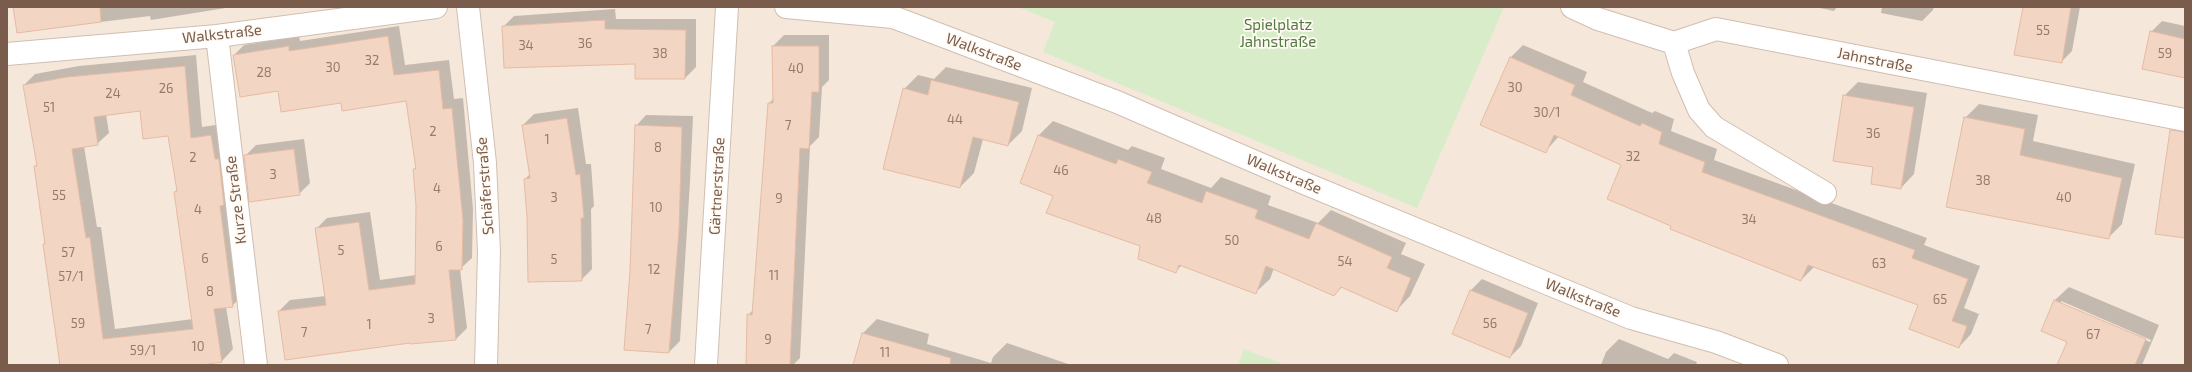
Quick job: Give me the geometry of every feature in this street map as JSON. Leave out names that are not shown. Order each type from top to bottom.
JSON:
[{"type":"street","name":"Walkstraße","points":[[7,54],[217,36],[436,7]]},
{"type":"street","name":"Schäferstraße","points":[[468,7],[485,164],[489,252],[486,365]]},
{"type":"street","name":"Gärtnerstraße","points":[[706,365],[727,7]]},
{"type":"street","name":"Walkstraße","points":[[786,7],[894,12],[1117,102],[1304,183],[1631,318],[1716,342],[1777,365]]},
{"type":"street","points":[[1572,7],[1598,19],[1674,43],[1683,72],[1699,110],[1714,126],[1825,193]]},
{"type":"street","name":"Jahnstraße","points":[[1674,43],[1716,29],[2185,120]]},
{"type":"street","name":"Kurze Straße","points":[[217,36],[256,365]]},
{"type":"shaded area","points":[[7,7],[2185,7],[2185,365],[7,365]]},
{"type":"green space","name":"Spielplatz Jahnstraße","points":[[1018,7],[1504,7],[1417,208],[1043,52],[1055,22]]},
{"type":"green space","points":[[1244,349],[1285,365],[1238,365]]},
{"type":"building","points":[[13,7],[100,7],[101,22],[17,33]]},
{"type":"building","points":[[2023,7],[2071,7],[2062,63],[2014,55]]},
{"type":"building","points":[[605,20],[605,29],[686,30],[685,79],[635,79],[635,64],[504,68],[502,26]]},
{"type":"building","points":[[2150,31],[2185,39],[2185,78],[2142,69]]},
{"type":"building","points":[[388,36],[394,75],[439,70],[443,109],[452,108],[463,220],[462,270],[449,270],[456,340],[410,343],[285,360],[278,311],[326,305],[315,228],[359,222],[369,290],[415,284],[416,205],[413,169],[416,169],[406,101],[342,111],[341,103],[281,112],[278,91],[240,97],[233,55],[289,46],[289,51]]},
{"type":"building","points":[[772,46],[819,46],[819,92],[812,92],[809,149],[800,148],[790,365],[746,365],[747,314],[752,315],[768,103],[773,103]]},
{"type":"building","points":[[1510,57],[1575,85],[1571,95],[1640,126],[1642,123],[1662,132],[1659,144],[1705,162],[1702,172],[1915,250],[1912,258],[1968,279],[1952,321],[1967,326],[1959,348],[1909,329],[1918,305],[1808,265],[1801,281],[1670,229],[1671,226],[1607,199],[1621,165],[1554,135],[1546,153],[1480,125]]},
{"type":"building","points":[[185,66],[191,138],[211,135],[215,159],[219,159],[224,205],[220,206],[233,307],[214,309],[222,362],[202,365],[60,365],[34,166],[37,166],[23,85],[67,77]],"holes":[[[140,111],[143,139],[168,136],[177,191],[174,192],[193,329],[103,339],[90,237],[86,238],[72,149],[98,145],[94,117]]]},
{"type":"building","points":[[931,80],[1019,102],[1008,146],[973,137],[960,188],[883,169],[903,88],[928,95]]},
{"type":"building","points":[[1843,95],[1914,107],[1901,189],[1871,184],[1873,167],[1833,161]]},
{"type":"building","points":[[1964,117],[2025,129],[2020,155],[2122,178],[2109,239],[1946,207]]},
{"type":"building","points":[[567,118],[576,175],[580,174],[584,218],[581,218],[582,281],[528,282],[527,217],[524,179],[530,178],[522,125]]},
{"type":"building","points":[[635,125],[682,127],[679,231],[669,353],[624,350],[630,271]]},
{"type":"building","points":[[2170,130],[2185,132],[2185,238],[2155,234]]},
{"type":"building","points":[[1038,135],[1116,164],[1118,159],[1152,172],[1147,183],[1202,203],[1206,191],[1258,210],[1255,218],[1309,239],[1316,223],[1392,257],[1387,268],[1411,278],[1397,312],[1341,287],[1334,296],[1266,266],[1256,294],[1179,265],[1176,273],[1138,259],[1140,246],[1046,213],[1053,196],[1020,183]]},
{"type":"building","points":[[294,149],[300,195],[249,202],[244,155]]},
{"type":"building","points":[[1470,290],[1528,313],[1510,358],[1452,334]]},
{"type":"building","points":[[2054,300],[2146,339],[2135,365],[2057,365],[2067,342],[2041,331]]},
{"type":"building","points":[[862,333],[951,358],[950,365],[853,365]]}]
